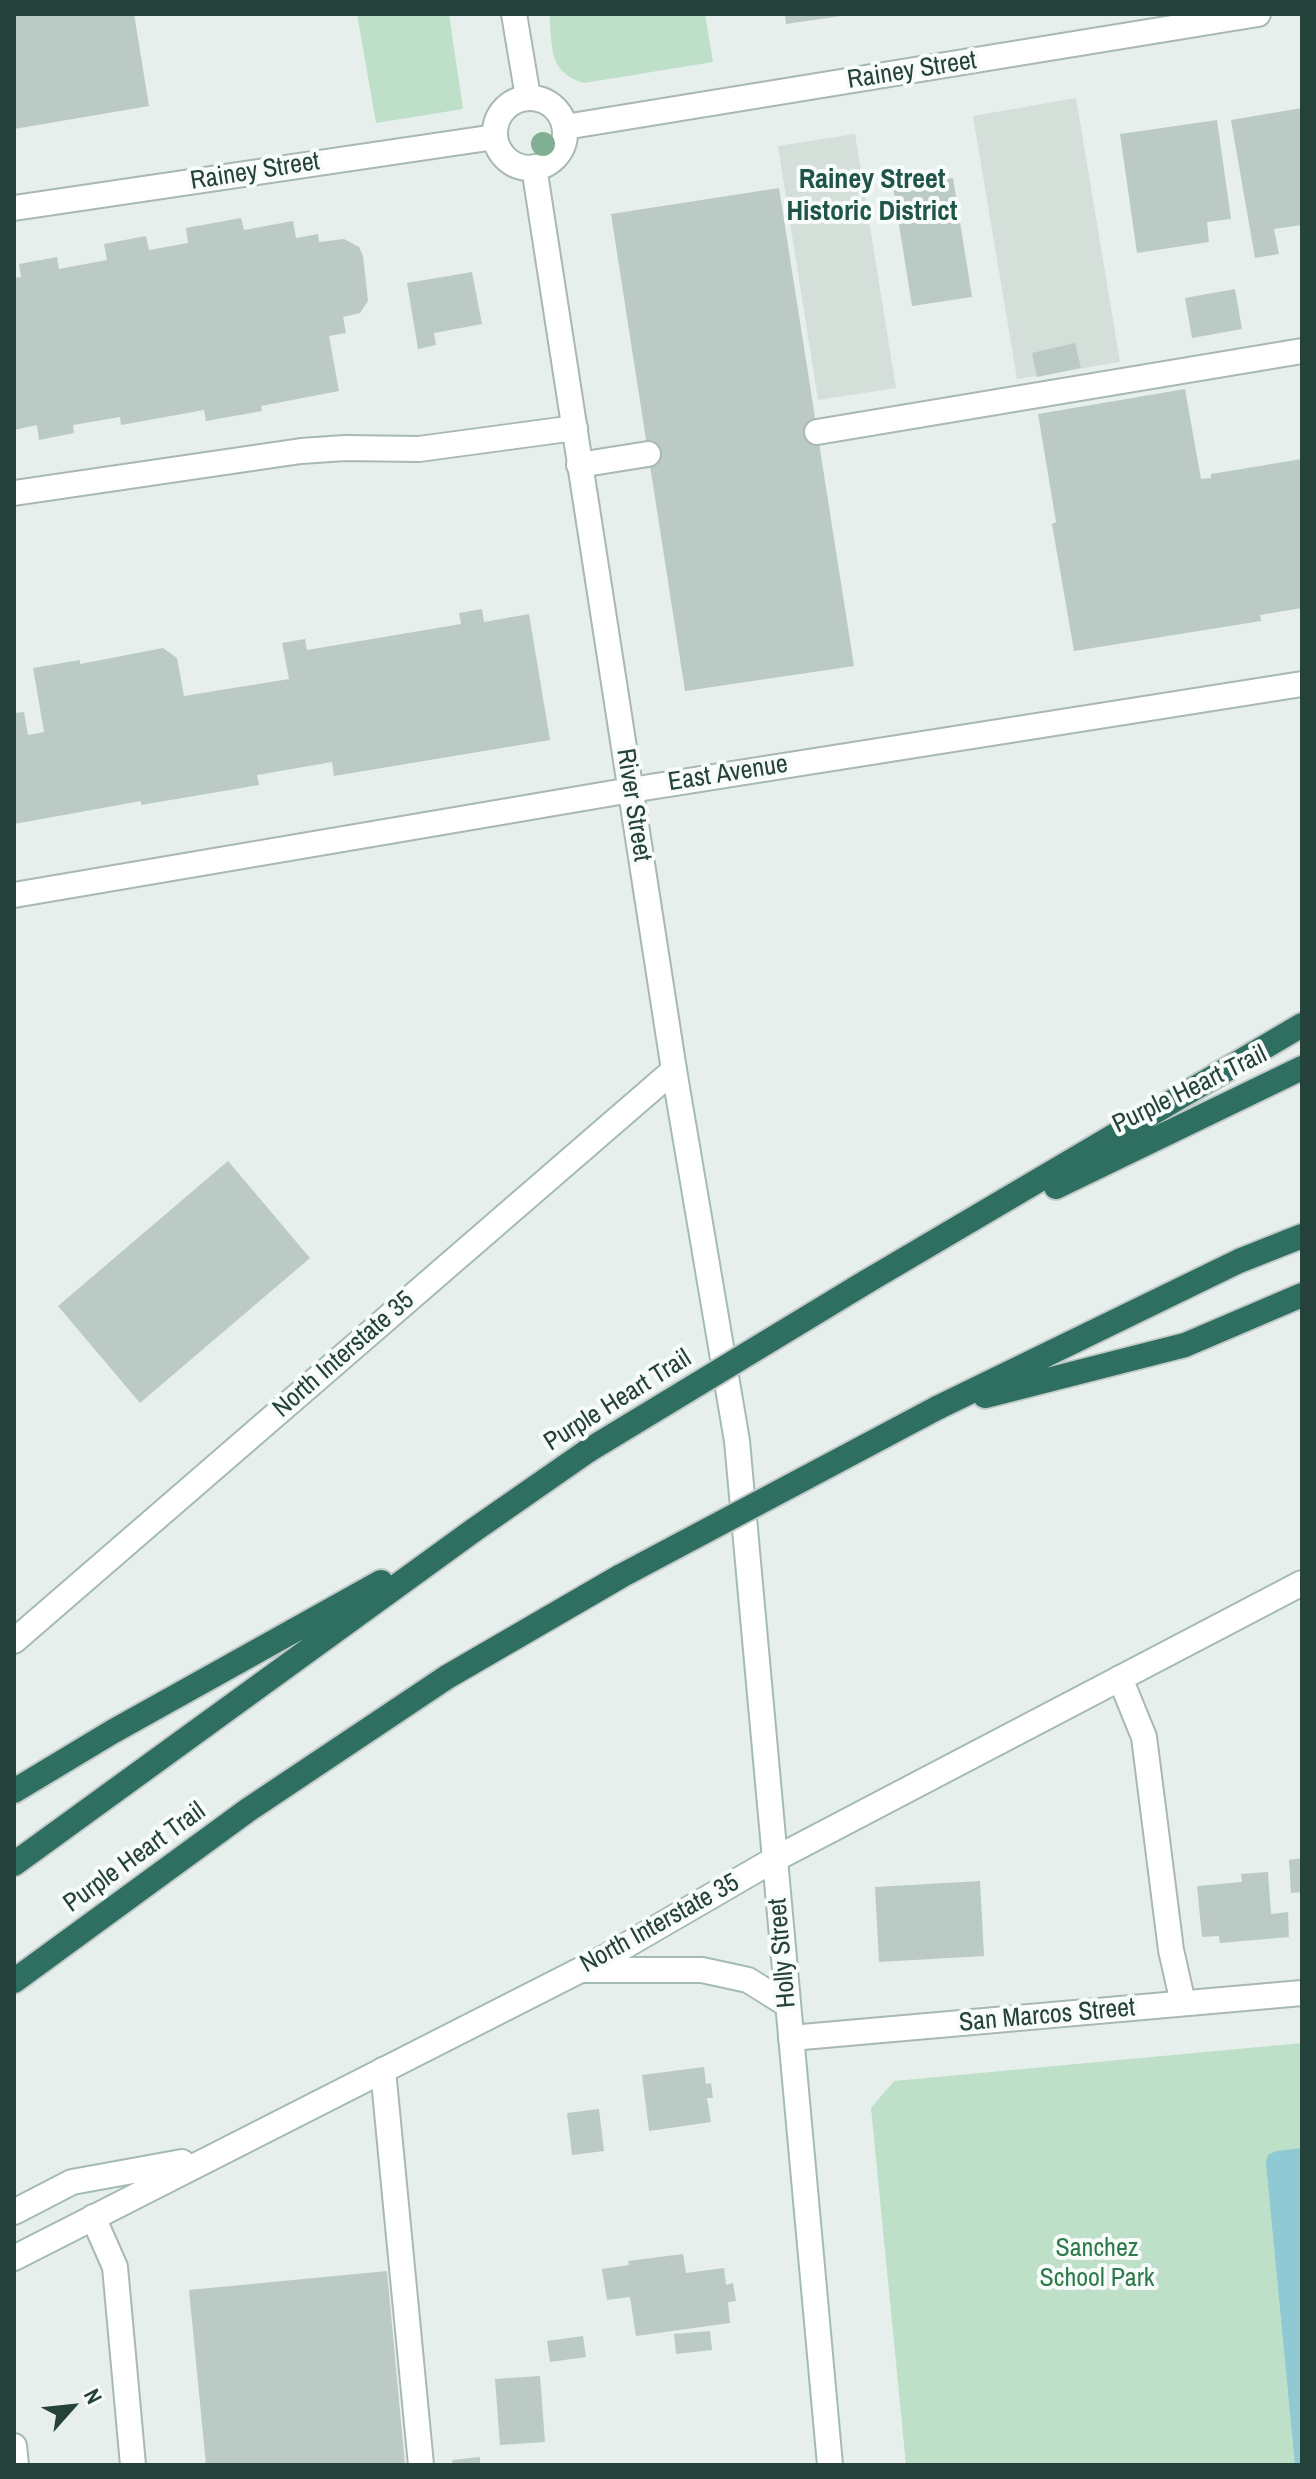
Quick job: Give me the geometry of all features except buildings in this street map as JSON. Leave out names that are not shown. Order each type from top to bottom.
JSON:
[{"type":"highway","points":[[866,1282],[1302,1025]]},
{"type":"highway","name":"Purple Heart Trail","points":[[14,1864],[589,1450],[866,1282],[1302,1068]]},
{"type":"highway","name":"Purple Heart Trail","points":[[14,1981],[248,1810],[447,1677],[621,1576],[937,1408],[1239,1261],[1302,1236]]},
{"type":"highway","points":[[937,1408],[1185,1345],[1302,1295]]},
{"type":"highway","points":[[14,1791],[112,1732],[474,1530]]},
{"type":"street","points":[[514,14],[528,97]]},
{"type":"street","name":"Rainey Street","points":[[565,127],[1258,14]]},
{"type":"street","points":[[528,97],[539,98],[557,109],[565,127],[565,139],[555,158],[534,167],[514,164],[504,157],[495,137],[500,115],[507,106],[528,97]]},
{"type":"street","name":"Rainey Street","points":[[14,208],[495,137]]},
{"type":"street","name":"River Street","points":[[534,167],[674,1070],[737,1441]]},
{"type":"street","points":[[817,432],[1302,351]]},
{"type":"street","points":[[14,493],[301,451],[419,449],[575,428]]},
{"type":"street","points":[[579,465],[648,454]]},
{"type":"street","name":"East Avenue","points":[[14,895],[631,790],[1302,684]]},
{"type":"street","name":"North Interstate 35","points":[[14,1641],[674,1070]]},
{"type":"street","name":"Holly Street","points":[[737,1441],[830,2465]]},
{"type":"street","name":"North Interstate 35","points":[[14,2258],[580,1970],[775,1859],[1302,1583]]},
{"type":"street","points":[[1120,1678],[1144,1737],[1171,1950],[1183,2003]]},
{"type":"street","points":[[580,1970],[702,1970],[748,1980],[788,2005]]},
{"type":"street","name":"San Marcos Street","points":[[791,2038],[1302,1993]]},
{"type":"street","points":[[383,2070],[421,2465]]},
{"type":"street","points":[[14,2212],[72,2182],[208,2157]]},
{"type":"street","points":[[93,2217],[115,2267],[133,2465]]},
{"type":"street","points":[[14,2446],[16,2465]]},
{"type":"shaded area","points":[[1076,98],[1120,362],[1017,379],[973,116]]},
{"type":"shaded area","points":[[855,134],[896,388],[818,400],[778,146]]},
{"type":"green space","points":[[357,14],[449,14],[463,109],[376,123]]},
{"type":"green space","points":[[549,14],[705,14],[713,62],[584,83],[563,72],[558,65],[552,47]]},
{"type":"green space","name":"Sanchez School Park","points":[[1302,2043],[1302,2465],[906,2465],[871,2108],[894,2081]]},
{"type":"water","points":[[1302,2148],[1302,2465],[1295,2465],[1266,2163],[1268,2155],[1276,2151]]},
{"type":"district","name":"Rainey Street Historic District","points":[[872,196]]}]
